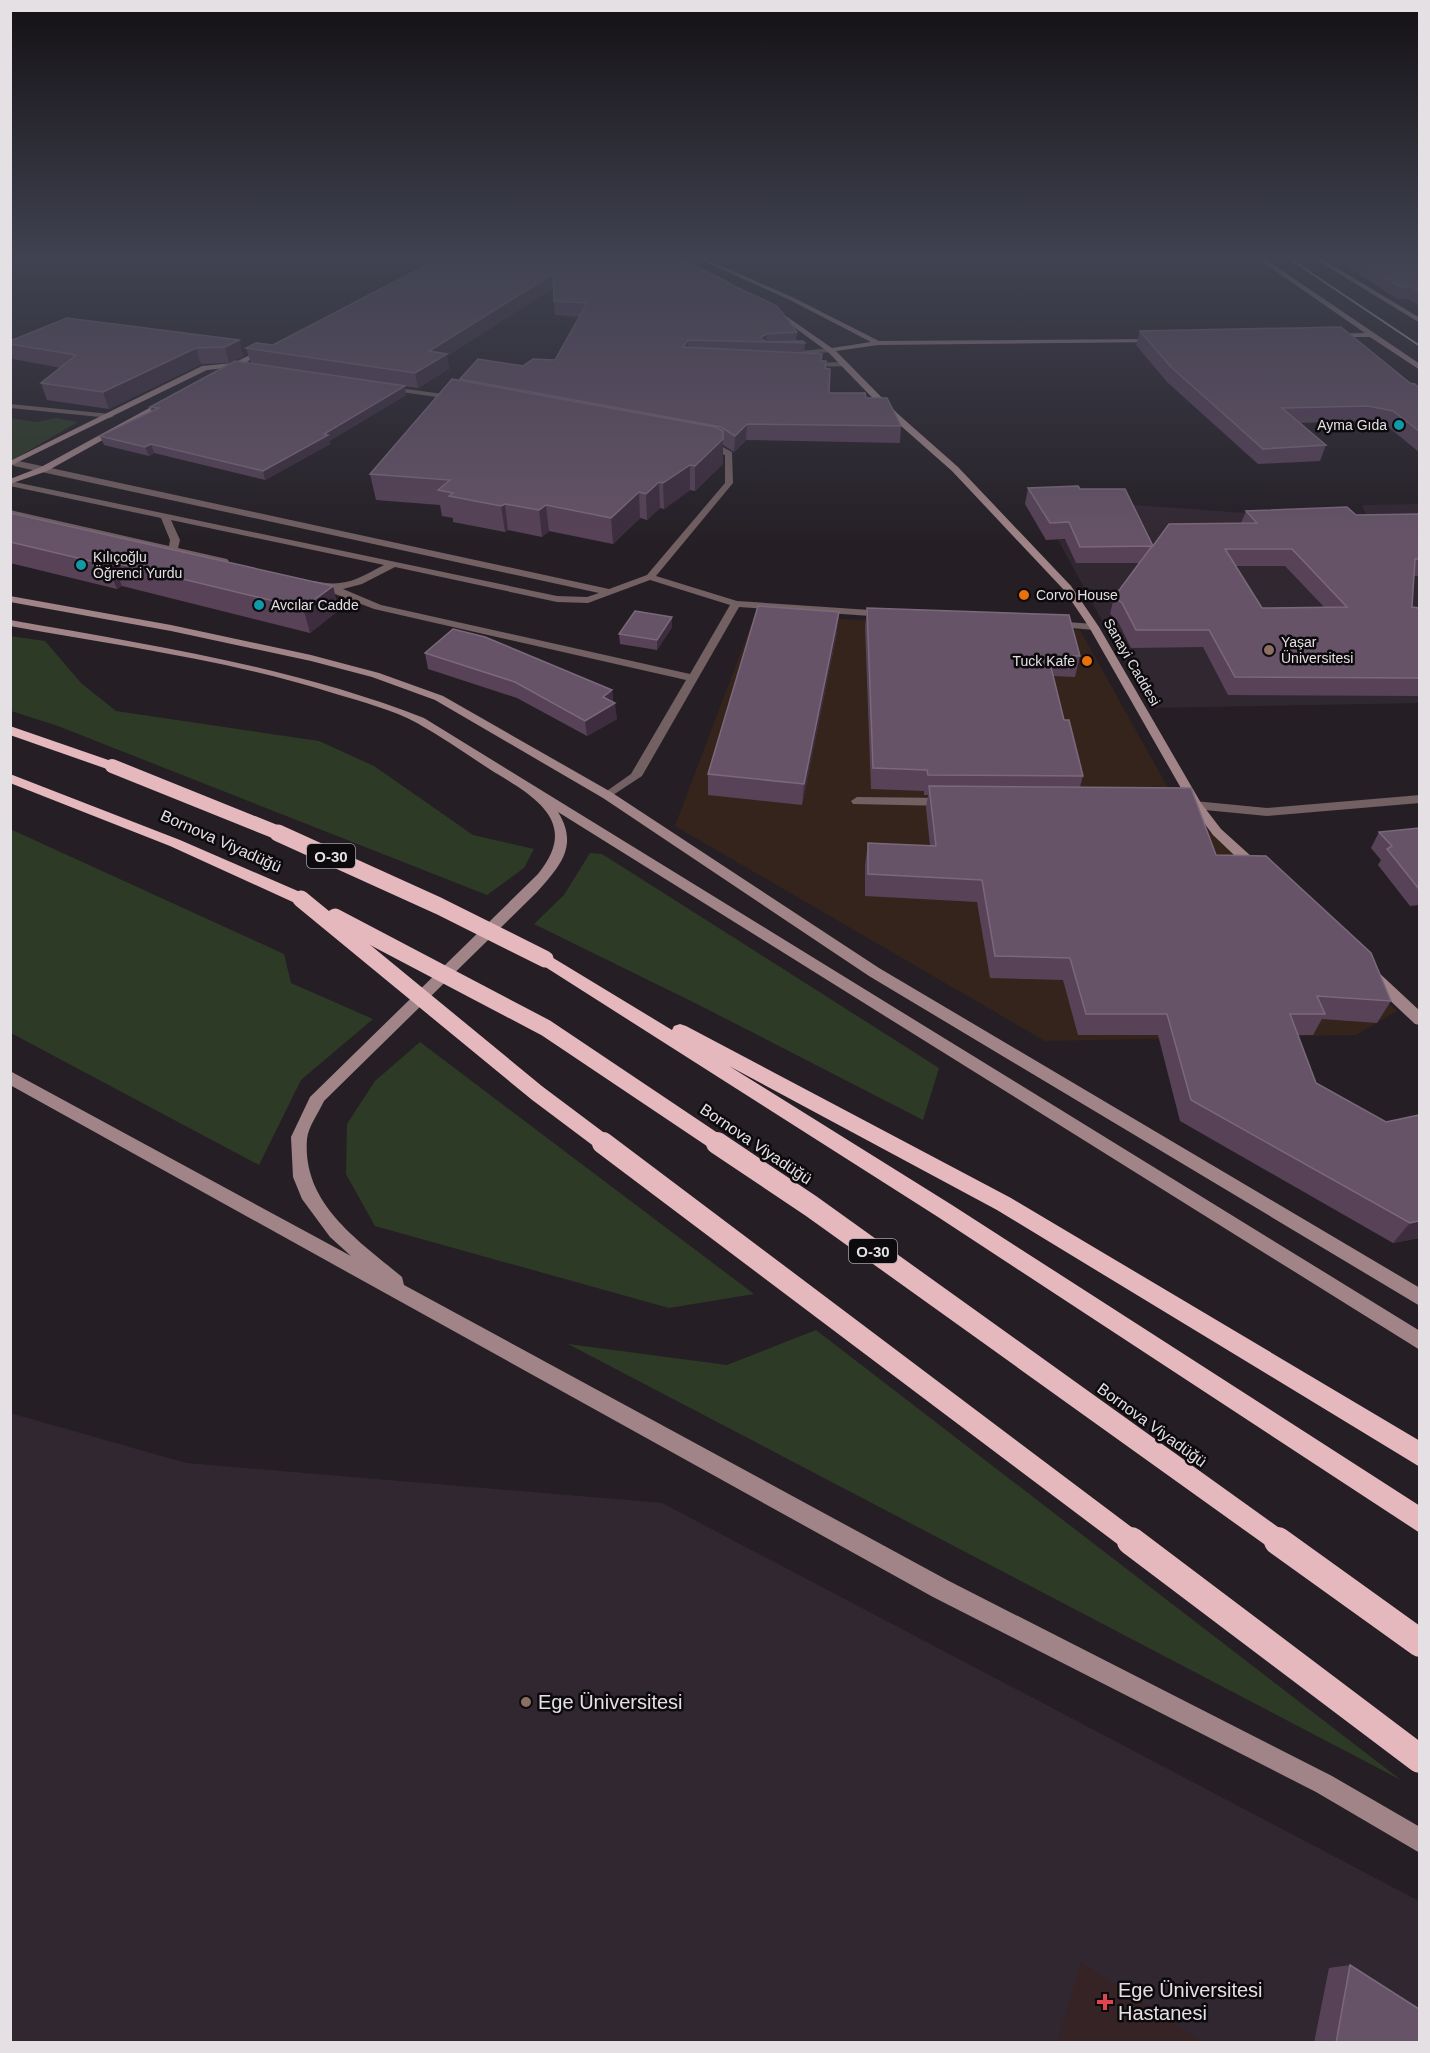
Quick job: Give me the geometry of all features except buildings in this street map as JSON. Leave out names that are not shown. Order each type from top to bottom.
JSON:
[{"type":"highway","name":"Bornova Viyadüğü","points":[[10,730],[112,766],[216,807],[372,873],[545,959],[945,1211],[1419,1521]]},
{"type":"highway","name":"Bornova Viyadüğü","points":[[10,778],[175,843],[301,900],[546,1028],[811,1206],[1419,1643]]},
{"type":"highway","points":[[301,900],[537,1093],[1419,1759]]},
{"type":"highway","name":"O-30","points":[[545,959],[1004,1204],[1419,1455]]},
{"type":"street","points":[[215,376],[255,355]]},
{"type":"street","name":"Sanayi Caddesi","points":[[835,355],[895,416],[971,486],[1068,588],[1094,627],[1196,804],[1217,832],[1269,880]]},
{"type":"street","points":[[1401,355],[1419,368]]},
{"type":"street","points":[[792,364],[844,364]]},
{"type":"street","points":[[12,463],[205,368],[236,365],[247,367]]},
{"type":"street","points":[[375,386],[471,401]]},
{"type":"street","points":[[10,482],[44,469],[175,398]]},
{"type":"street","points":[[10,406],[110,416]]},
{"type":"street","points":[[10,482],[557,599],[588,600],[650,577],[729,483],[729,454],[718,448],[695,443]]},
{"type":"street","points":[[12,463],[609,592]]},
{"type":"street","points":[[10,513],[230,563]]},
{"type":"street","points":[[165,516],[175,540],[173,549]]},
{"type":"street","points":[[333,588],[359,582],[392,565]]},
{"type":"street","points":[[650,577],[736,604],[891,614]]},
{"type":"street","points":[[299,580],[333,588],[378,607],[692,678]]},
{"type":"street","points":[[10,599],[167,625],[343,665],[410,686],[439,698],[607,795],[874,972],[1419,1298]]},
{"type":"street","points":[[607,795],[636,776],[736,604]]},
{"type":"street","points":[[10,623],[251,668],[342,690],[420,720],[1419,1342]]},
{"type":"street","points":[[1047,624],[1094,627]]},
{"type":"street","points":[[419,1302],[336,1232],[308,1194],[301,1177],[299,1137],[318,1097],[556,863],[561,851],[562,836],[557,819],[545,803],[525,784]]},
{"type":"street","points":[[1173,804],[1196,804],[1267,812],[1419,799]]},
{"type":"street","points":[[857,801],[962,802]]},
{"type":"street","points":[[1365,969],[1419,1020]]},
{"type":"street","points":[[10,1077],[941,1589],[1324,1784],[1419,1841]]},
{"type":"shaded area","name":"Yaşar Üniversitesi","points":[[1123,504],[1369,522],[1362,505],[1419,504],[1419,703],[1150,708],[1058,540],[1102,540]]},
{"type":"shaded area","points":[[755,615],[1080,630],[1172,795],[1397,1011],[1356,1035],[1045,1041],[675,826]]},
{"type":"shaded area","name":"Ege Üniversitesi","points":[[10,1413],[186,1463],[662,1503],[1419,1901],[1419,2042],[11,2042]]},
{"type":"shaded area","name":"Ege Üniversitesi Hastanesi","points":[[1081,1962],[1203,2042],[1057,2042]]},
{"type":"green space","points":[[10,418],[37,422],[56,418],[78,422],[11,461]]},
{"type":"green space","points":[[10,636],[45,641],[81,683],[116,711],[319,741],[374,766],[473,835],[534,849],[524,868],[487,895],[58,726],[11,711]]},
{"type":"green space","points":[[10,829],[284,954],[291,983],[373,1019],[301,1080],[259,1165],[11,1033]]},
{"type":"green space","points":[[590,853],[602,854],[939,1068],[923,1120],[699,1005],[534,924],[564,895]]},
{"type":"green space","points":[[420,1042],[754,1294],[669,1308],[375,1226],[346,1174],[347,1124],[375,1081]]},
{"type":"green space","points":[[816,1330],[1401,1780],[568,1344],[727,1365]]},
{"type":"place","name":"Ayma Gıda","points":[[1399,425]]},
{"type":"place","name":"Kılıçoğlu Öğrenci Yurdu","points":[[81,565]]},
{"type":"place","name":"Corvo House","points":[[1024,595]]},
{"type":"place","name":"Avcılar Cadde","points":[[259,605]]},
{"type":"place","name":"Yaşar Üniversitesi","points":[[1269,650]]},
{"type":"place","name":"Tuck Kafe","points":[[1087,661]]},
{"type":"place","name":"Ege Üniversitesi","points":[[526,1702]]},
{"type":"place","name":"Ege Üniversitesi Hastanesi","points":[[1105,2002]]}]
